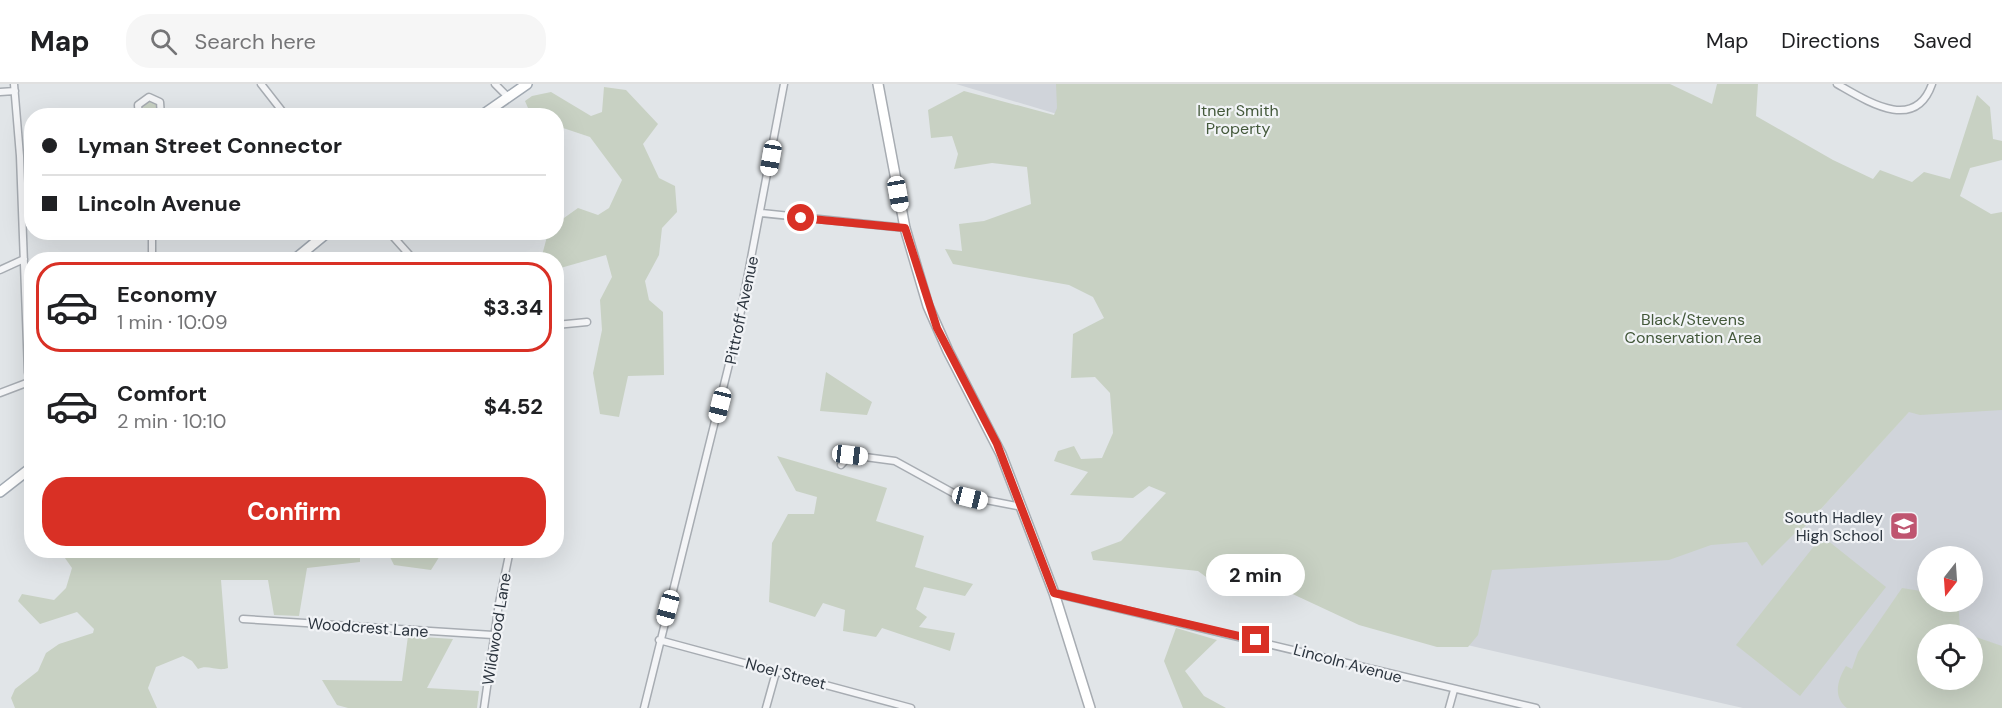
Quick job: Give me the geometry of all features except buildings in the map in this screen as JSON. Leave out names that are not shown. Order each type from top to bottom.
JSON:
[{"type":"main road","points":[[492,108],[527,84]]},
{"type":"main road","points":[[878,84],[905,228],[937,328],[997,444],[1054,593],[1090,708]]},
{"type":"main road","points":[[304,252],[318,240]]},
{"type":"main road","points":[[0,492],[24,473]]},
{"type":"street","points":[[261,84],[280,108]]},
{"type":"street","points":[[495,84],[508,97]]},
{"type":"street","name":"Pittroff Avenue","points":[[644,708],[728,369],[761,213],[784,84]]},
{"type":"street","points":[[1837,84],[1881,107],[1899,111],[1918,105],[1932,84]]},
{"type":"street","points":[[0,92],[15,88],[24,260],[0,270]]},
{"type":"street","points":[[138,108],[138,105],[149,97],[160,102],[160,108]]},
{"type":"street","points":[[761,213],[905,228]]},
{"type":"street","points":[[396,240],[407,252]]},
{"type":"street","points":[[564,324],[587,322]]},
{"type":"street","points":[[0,393],[24,384]]},
{"type":"street","points":[[841,465],[850,455],[895,461],[955,494],[1022,507]]},
{"type":"street","name":"Wildwood Lane","points":[[484,708],[494,635],[508,558]]},
{"type":"street","name":"Lincoln Avenue","points":[[1054,593],[1272,643],[1454,690],[1536,708]]},
{"type":"street","name":"Woodcrest Lane","points":[[243,619],[494,635]]},
{"type":"street","name":"Noel Street","points":[[659,640],[911,708]]},
{"type":"street","points":[[766,708],[776,672]]},
{"type":"street","points":[[1449,708],[1454,690]]},
{"type":"shaded area","points":[[956,84],[1063,84],[1057,114]]},
{"type":"shaded area","name":"South Hadley High School","points":[[1347,344],[1637,546],[1801,531],[1914,406],[2002,396],[2002,708],[1743,708],[1441,639]]},
{"type":"green space","points":[[1056,84],[1670,84],[1712,104],[1717,84],[1758,84],[1756,116],[1833,160],[1873,179],[1880,170],[1912,182],[1924,172],[1950,179],[1977,95],[1990,107],[1993,139],[2002,141],[2002,160],[1970,168],[1960,196],[1991,214],[2002,212],[2002,410],[1920,415],[1909,412],[1801,531],[1796,532],[1762,566],[1747,542],[1711,545],[1669,560],[1492,570],[1478,635],[1468,647],[1437,647],[1359,625],[1284,590],[1233,590],[1217,585],[1198,571],[1093,560],[1091,552],[1121,541],[1166,493],[1149,486],[1133,498],[1070,495],[1088,472],[1054,461],[1058,451],[1074,446],[1081,459],[1102,458],[1113,433],[1110,393],[1095,377],[1071,378],[1073,334],[1104,318],[1093,297],[1069,285],[953,264],[945,249],[962,251],[959,224],[984,221],[1031,204],[1027,167],[992,163],[954,169],[958,154],[952,136],[931,138],[928,110],[964,91],[1054,115],[1057,108]]},
{"type":"green space","points":[[604,87],[626,90],[658,124],[643,144],[659,178],[675,186],[677,212],[662,228],[659,255],[645,281],[649,300],[663,312],[664,375],[628,376],[619,417],[600,414],[593,373],[602,330],[600,300],[612,277],[606,255],[564,267],[564,252],[543,252],[546,240],[564,240],[564,218],[578,208],[598,215],[609,208],[622,180],[590,137],[564,128],[564,108],[528,108],[525,101],[532,96],[551,92],[591,116],[602,112]]},
{"type":"green space","points":[[150,101],[157,108],[143,108],[145,103]]},
{"type":"green space","points":[[826,372],[872,402],[867,415],[820,411]]},
{"type":"green space","points":[[777,456],[887,488],[876,521],[924,536],[915,567],[973,584],[965,596],[924,587],[916,609],[927,617],[919,627],[955,633],[950,651],[882,628],[876,637],[843,631],[845,610],[823,603],[815,617],[769,602],[772,543],[788,514],[814,514],[817,497],[796,491]]},
{"type":"green space","points":[[1822,536],[1886,587],[1800,696],[1736,645]]},
{"type":"green space","points":[[65,558],[360,558],[360,562],[307,568],[299,616],[274,615],[268,580],[221,580],[228,668],[198,669],[192,661],[183,656],[156,667],[148,688],[157,708],[15,708],[11,698],[15,689],[38,671],[46,653],[59,644],[93,633],[94,629],[77,612],[40,624],[18,601],[22,594],[54,600],[66,588],[72,568]]},
{"type":"green space","points":[[390,558],[439,558],[431,570],[394,565]]},
{"type":"green space","points":[[1902,588],[1917,590],[1917,612],[1959,612],[1960,624],[1917,624],[1917,690],[1983,690],[1983,639],[2002,646],[2002,708],[1847,708],[1840,699],[1838,688],[1846,666],[1852,669],[1858,652]]},
{"type":"green space","points":[[1176,628],[1217,640],[1185,671],[1204,696],[1226,708],[1183,708],[1164,661]]},
{"type":"green space","points":[[408,636],[453,639],[427,688],[479,691],[477,708],[348,708],[337,705],[322,680],[402,681]]},
{"type":"place","name":"South Hadley High School","points":[[1904,526]]},
{"type":"route","points":[[801,218],[905,228],[928,306],[951,357],[997,444],[1054,593],[1256,640]]},
{"type":"park label","name":"Itner Smith Property","points":[[1238,119]]},
{"type":"park label","name":"Black/Stevens Conservation Area","points":[[1693,328]]}]
